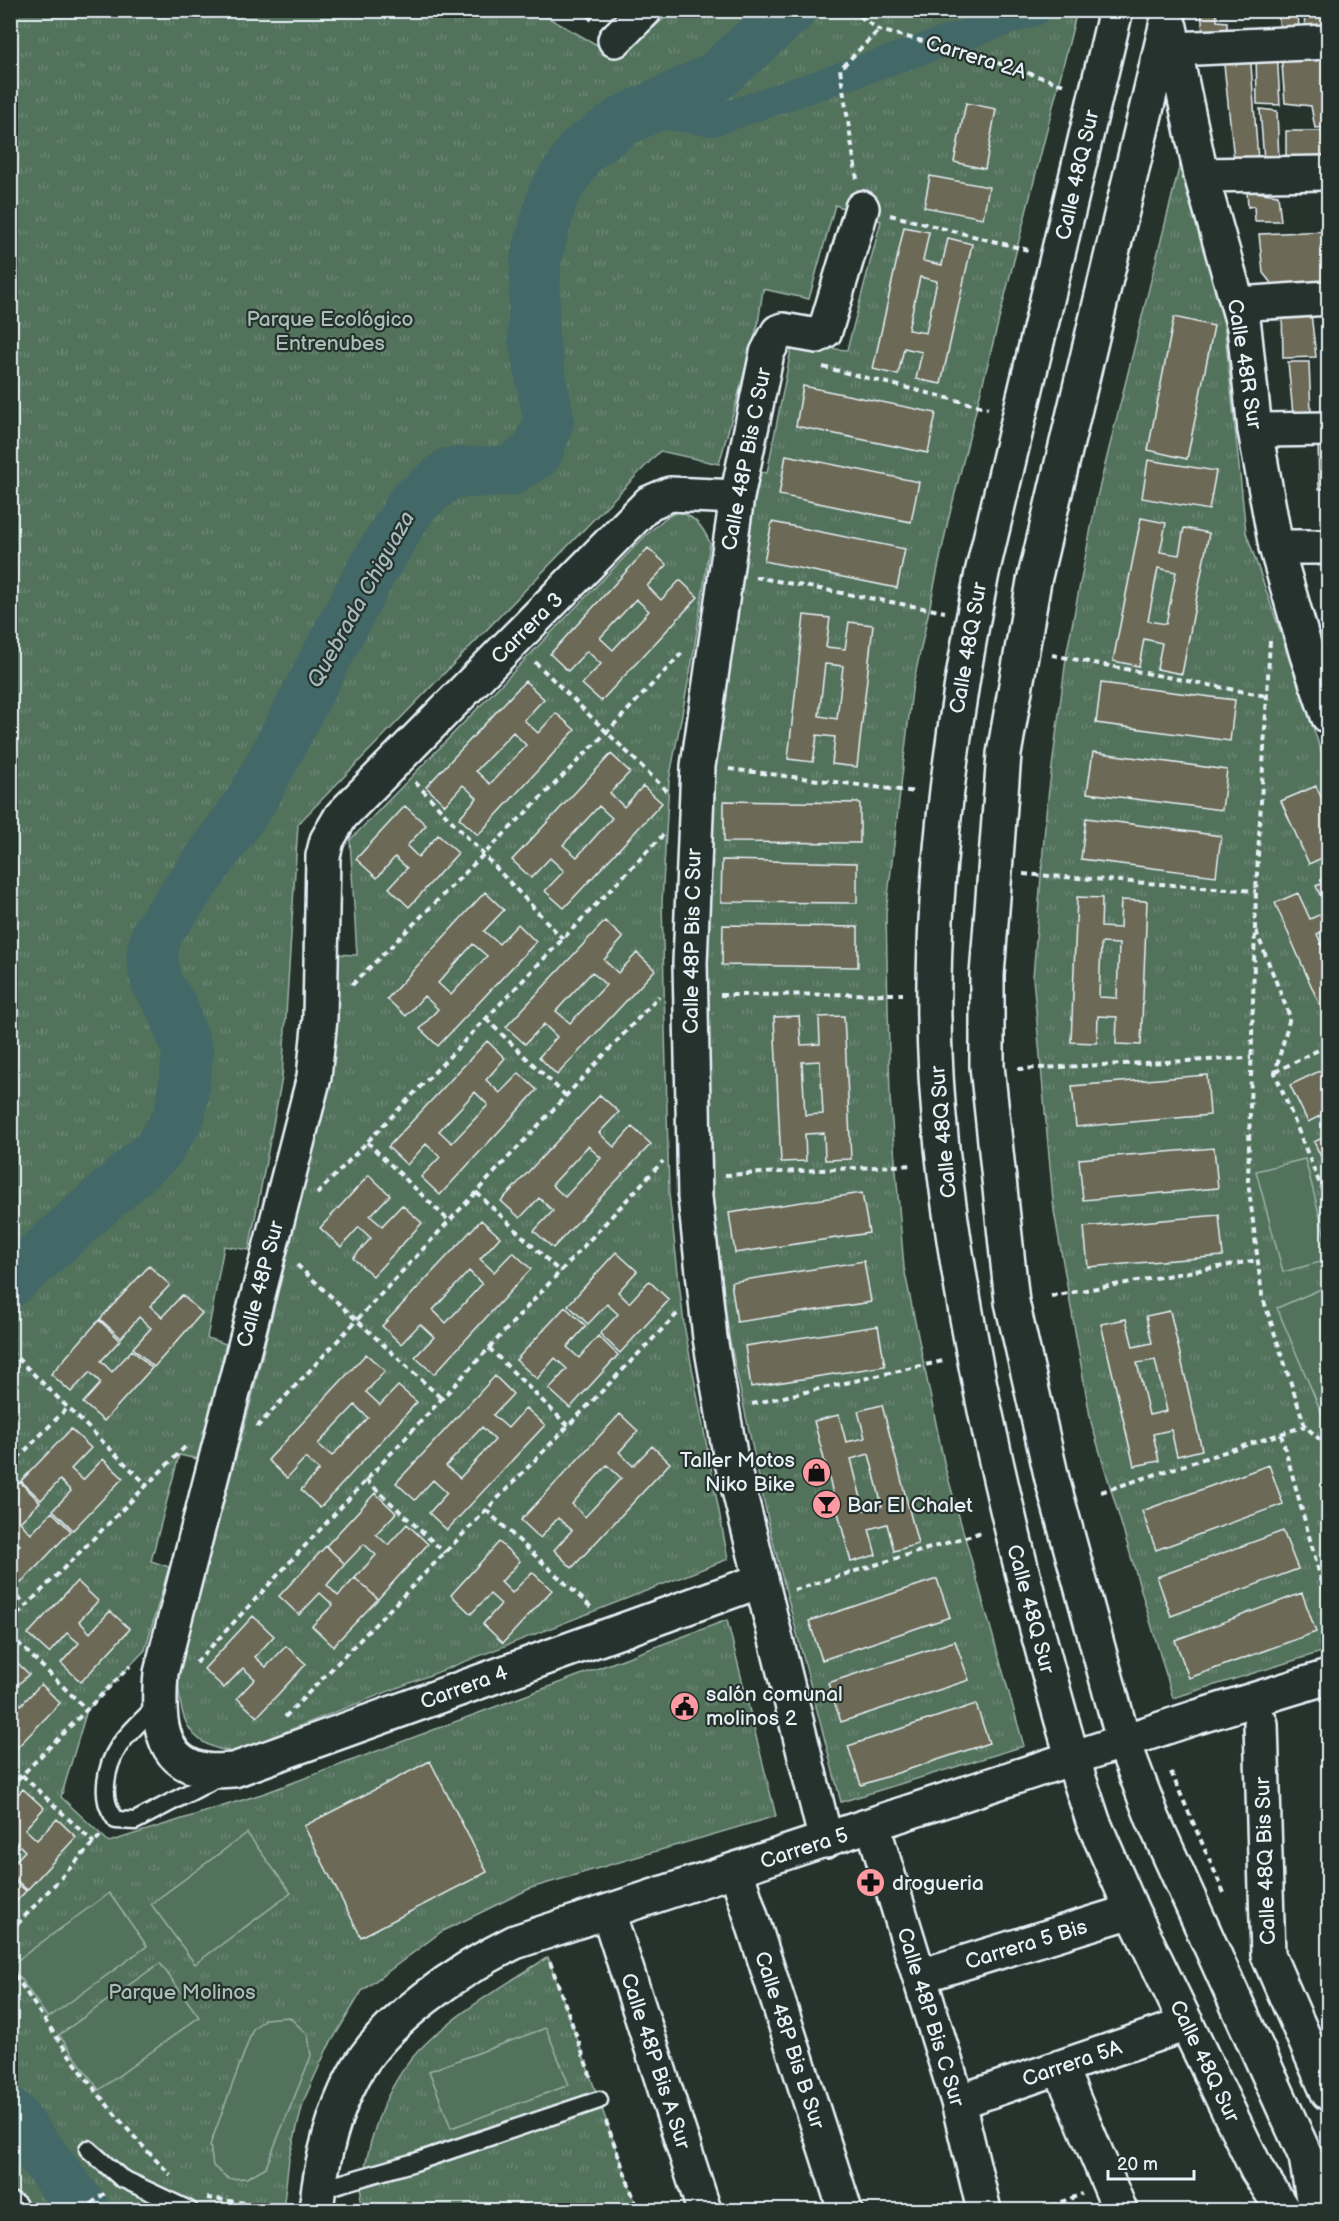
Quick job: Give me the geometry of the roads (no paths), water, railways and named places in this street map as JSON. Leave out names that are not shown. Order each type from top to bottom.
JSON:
[{"type":"street","points":[[615,40],[645,10]]},
{"type":"street","name":"Calle 48Q Sur","points":[[1116,10],[982,573],[964,661],[951,750],[934,981],[937,1097],[954,1246],[1003,1500],[1044,1662],[1073,1760],[1092,1821],[1132,1911],[1257,2170],[1283,2211]]},
{"type":"street","points":[[1167,14],[1034,581],[1004,754],[987,975],[987,1066],[1012,1302],[1053,1479],[1124,1743],[1161,1838],[1306,2157],[1315,2211]]},
{"type":"street","name":"Calle 48R Sur","points":[[1167,14],[1201,175],[1238,304],[1245,339],[1255,430],[1276,547],[1326,701]]},
{"type":"street","points":[[1174,49],[1329,42]]},
{"type":"street","points":[[1201,175],[1329,173]]},
{"type":"street","name":"Calle 48P Bis C Sur","points":[[826,1841],[730,1454],[704,1286],[694,1177],[690,995],[691,806],[737,497],[767,353],[775,335],[783,330],[817,336],[825,331],[862,208]]},
{"type":"street","points":[[1238,304],[1329,298]]},
{"type":"street","points":[[1255,430],[1329,429]]},
{"type":"street","name":"Carrera 3","points":[[341,816],[657,498],[670,494],[737,497]]},
{"type":"street","points":[[1276,547],[1329,547]]},
{"type":"street","name":"Calle 48P Sur","points":[[170,1749],[162,1733],[158,1704],[161,1673],[271,1242],[306,1118],[314,1077],[320,1018],[324,856],[327,840],[341,816]]},
{"type":"street","name":"Carrera 4","points":[[170,1749],[182,1760],[205,1770],[234,1770],[618,1632],[762,1590]]},
{"type":"street","name":"Carrera 5","points":[[317,2200],[337,2109],[355,2072],[380,2041],[416,2005],[448,1981],[515,1942],[873,1826],[1197,1717],[1329,1677]]},
{"type":"street","name":"Calle 48Q Bis Sur","points":[[1261,1724],[1268,1955],[1329,2093]]},
{"type":"street","name":"Calle 48P Bis C Sur","points":[[873,1826],[958,2102],[984,2211]]},
{"type":"street","name":"Calle 48P Bis B Sur","points":[[736,1870],[845,2211]]},
{"type":"street","name":"Carrera 5 Bis","points":[[920,1976],[1132,1911]]},
{"type":"street","name":"Calle 48P Bis A Sur","points":[[608,1912],[704,2211]]},
{"type":"street","name":"Carrera 5A","points":[[958,2102],[1187,2024]]},
{"type":"street","points":[[1060,2067],[1114,2197]]},
{"type":"lane","points":[[158,1704],[114,1749],[107,1766],[105,1799],[116,1820],[135,1821],[234,1770]]},
{"type":"lane","points":[[317,2200],[416,2162],[599,2100]]},
{"type":"lane","points":[[88,2149],[121,2178],[189,2211]]},
{"type":"waterway","name":"Quebrada Chiguaza","points":[[10,1282],[158,1150],[180,1115],[188,1053],[173,1009],[156,982],[152,955],[157,933],[252,800],[371,572],[413,503],[450,473],[509,471],[537,453],[549,420],[533,336],[536,259],[553,195],[582,150],[623,121],[714,78],[791,10]]},
{"type":"waterway","points":[[643,112],[713,121],[1037,10]]},
{"type":"waterway","name":"Quebrada Chiguaza","points":[[10,2113],[84,2210]]},
{"type":"place","name":"Taller Motos Niko Bike","points":[[816,1472]]},
{"type":"place","name":"Bar El Chalet","points":[[826,1505]]},
{"type":"place","name":"salón comunal molinos 2","points":[[685,1706]]},
{"type":"place","name":"drogueria","points":[[871,1883]]},
{"type":"park label","name":"Parque Ecológico Entrenubes","points":[[330,331]]},
{"type":"park label","name":"Parque Molinos","points":[[182,1992]]}]
